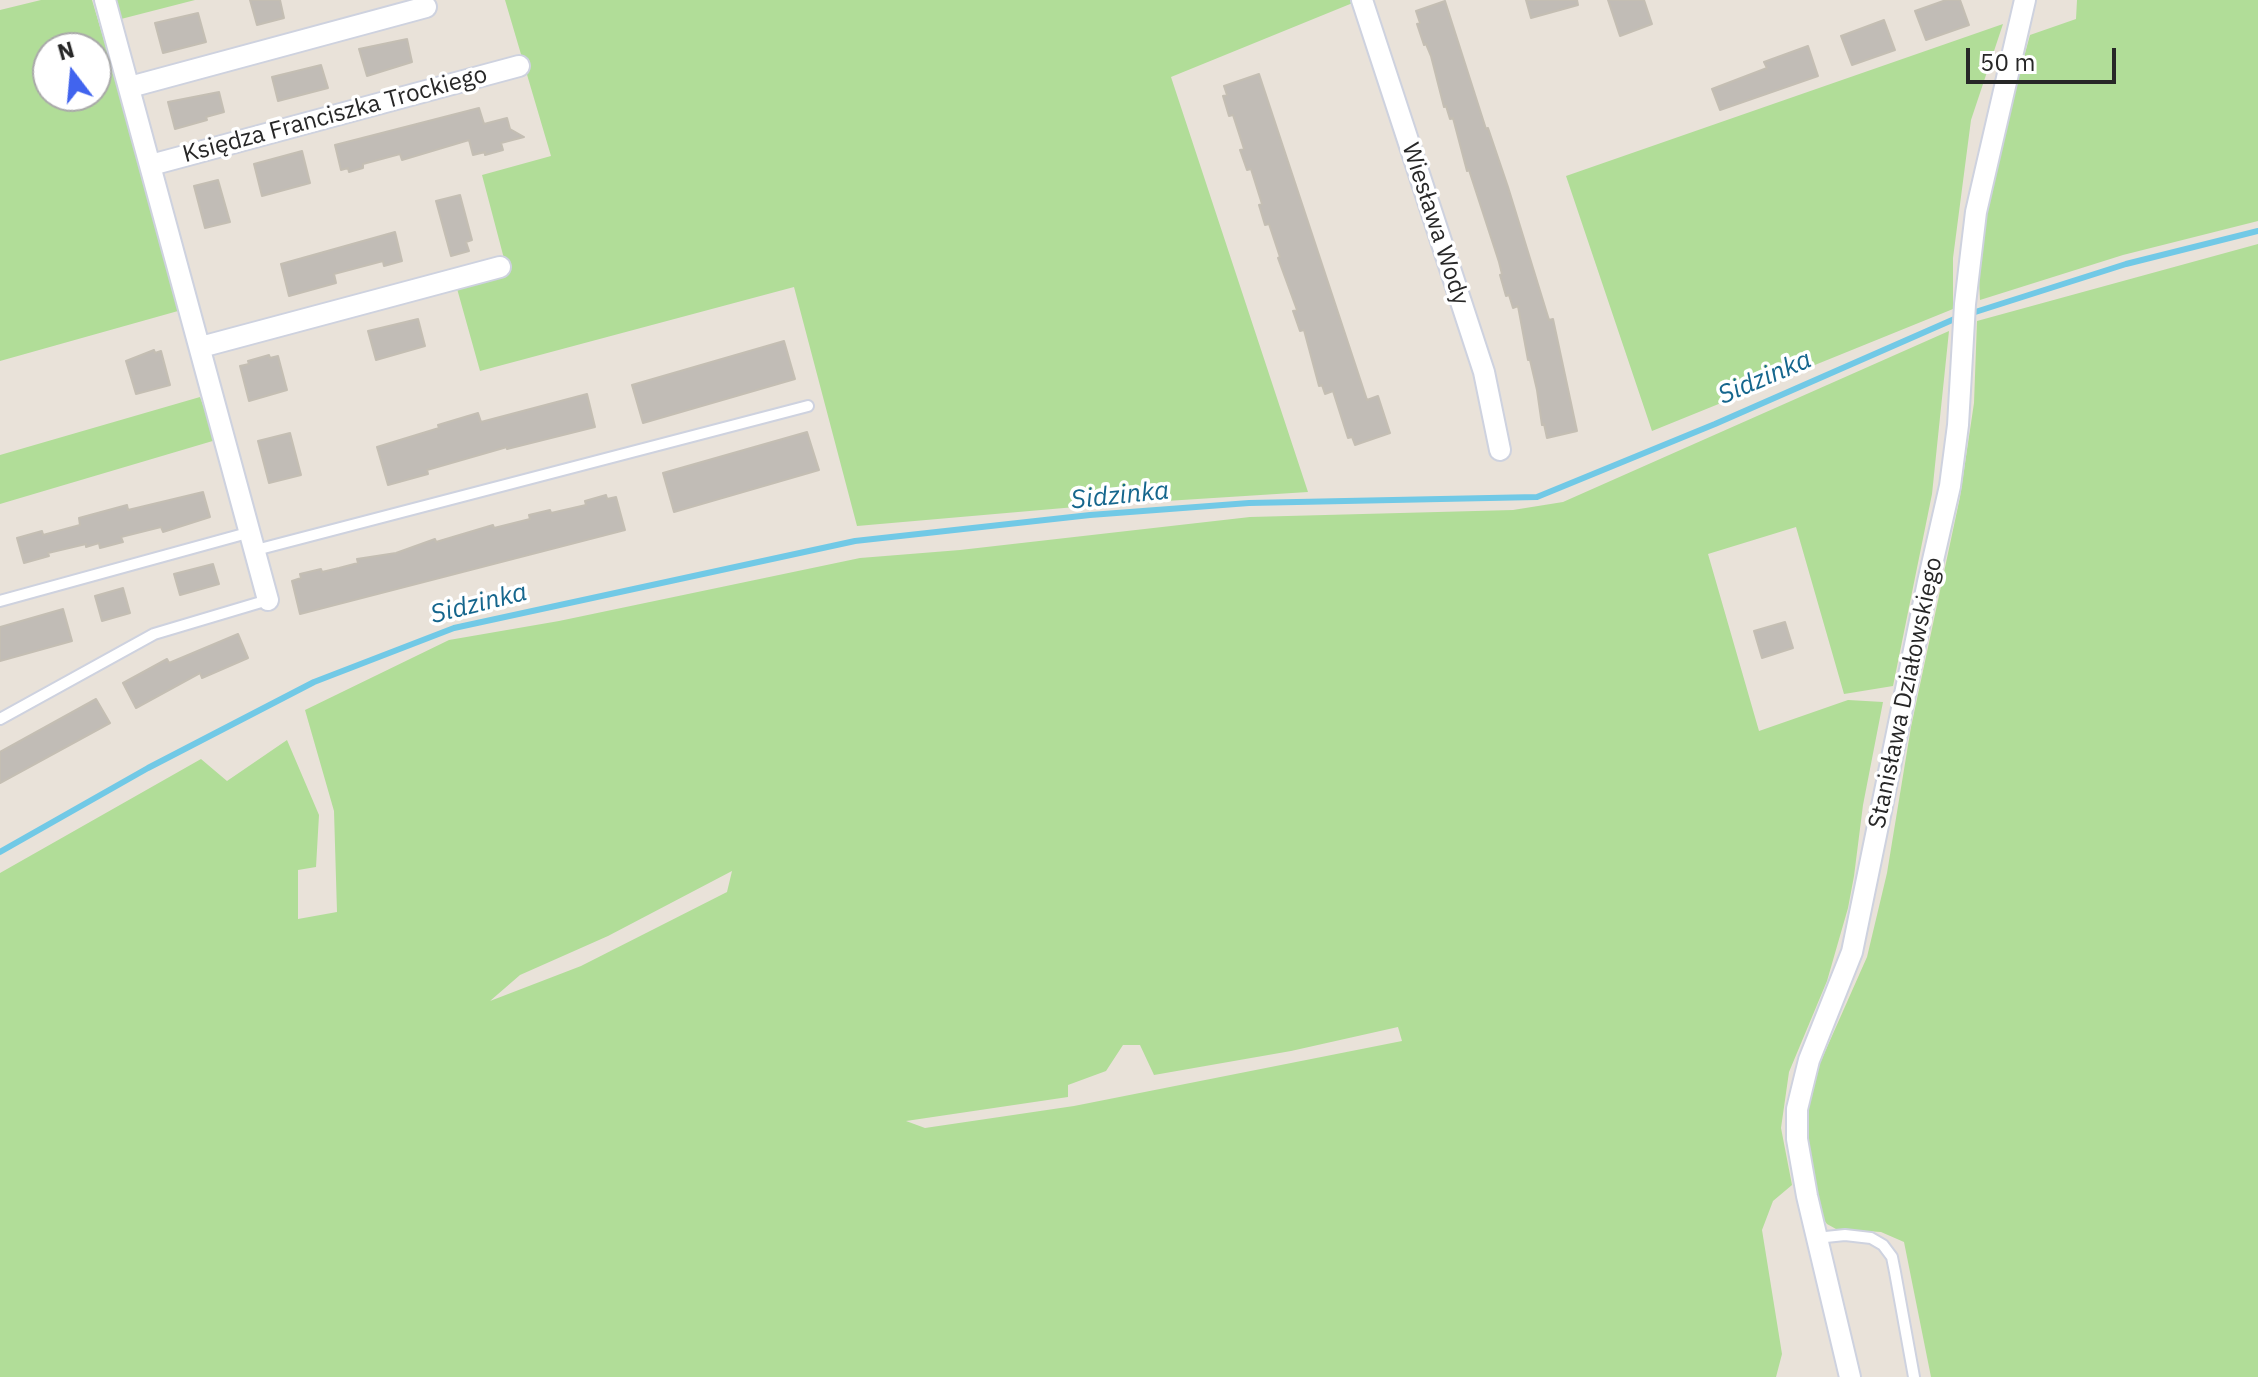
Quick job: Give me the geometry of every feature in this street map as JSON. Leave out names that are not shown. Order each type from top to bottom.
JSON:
[{"type":"street","name":"Księdza Franciszka Trockiego","points":[[105,0],[268,600]]},
{"type":"street","name":"Wiesława Wody","points":[[1362,0],[1484,372],[1500,450]]},
{"type":"street","name":"Stanisława Działowskiego","points":[[1850,1377],[1800,1161],[1797,1109],[1809,1060],[1852,952],[1866,895],[1950,486],[1976,212],[2025,0]]},
{"type":"street","points":[[130,87],[426,7]]},
{"type":"street","name":"Księdza Franciszka Trockiego","points":[[151,165],[519,66]]},
{"type":"street","points":[[201,347],[500,267]]},
{"type":"lane","points":[[0,601],[808,406]]},
{"type":"lane","points":[[0,719],[154,634],[268,600]]},
{"type":"lane","points":[[1816,1238],[1845,1235],[1871,1238],[1883,1245],[1892,1257],[1914,1377]]},
{"type":"green space","points":[[41,0],[92,0],[101,32],[32,32],[32,112],[112,112],[112,67],[178,311],[0,361],[0,10]]},
{"type":"green space","points":[[116,0],[195,0],[121,19]]},
{"type":"green space","points":[[505,0],[1360,0],[1171,77],[1308,492],[1087,506],[857,526],[794,287],[480,371],[456,285],[507,270],[482,175],[551,156]]},
{"type":"green space","points":[[2077,0],[2258,0],[2258,221],[2123,255],[1980,300],[1978,257],[1985,183],[2030,35],[2076,19]]},
{"type":"green space","points":[[2003,24],[1971,120],[1953,258],[1953,309],[1652,431],[1566,176]]},
{"type":"green space","points":[[2258,244],[2258,1377],[1931,1377],[1904,1242],[1881,1232],[1836,1229],[1827,1224],[1818,1212],[1808,1146],[1808,1109],[1812,1081],[1867,957],[1887,873],[1911,727],[1960,497],[1974,403],[1977,321]]},
{"type":"green space","points":[[1949,331],[1932,494],[1893,686],[1844,694],[1796,527],[1708,554],[1759,731],[1848,700],[1883,702],[1863,805],[1848,908],[1827,981],[1789,1072],[1781,1128],[1792,1185],[1773,1201],[1762,1230],[1782,1354],[1776,1377],[0,1377],[0,873],[201,759],[227,781],[287,740],[319,815],[316,867],[298,870],[298,919],[337,912],[334,811],[305,710],[449,640],[559,621],[860,558],[960,550],[1250,517],[1513,510],[1563,502]],"holes":[[[732,871],[727,892],[581,966],[490,1001],[520,975],[608,936]],[[1398,1027],[1402,1041],[1074,1106],[925,1128],[906,1121],[1068,1097],[1068,1085],[1106,1071],[1123,1045],[1140,1045],[1154,1075],[1291,1051]]]},
{"type":"green space","points":[[200,397],[216,440],[0,504],[0,455]]},
{"type":"building","points":[[250,0],[280,0],[284,18],[257,25]]},
{"type":"building","points":[[1526,0],[1577,0],[1578,5],[1531,18]]},
{"type":"building","points":[[1608,0],[1644,0],[1652,24],[1620,36]]},
{"type":"building","points":[[1946,0],[1960,0],[1969,25],[1926,40],[1915,11]]},
{"type":"building","points":[[1445,1],[1549,320],[1553,319],[1577,431],[1547,438],[1518,306],[1513,308],[1509,295],[1506,296],[1499,262],[1467,171],[1453,118],[1450,119],[1444,107],[1431,56],[1417,24],[1420,23],[1416,11]]},
{"type":"building","points":[[198,13],[206,42],[163,53],[155,23]]},
{"type":"building","points":[[1884,20],[1895,50],[1852,65],[1841,36]]},
{"type":"building","points":[[407,39],[412,62],[367,76],[359,49]]},
{"type":"building","points":[[1808,46],[1818,76],[1720,110],[1712,89],[1767,68],[1764,62]]},
{"type":"building","points":[[321,65],[328,88],[278,101],[272,77]]},
{"type":"building","points":[[1259,74],[1367,400],[1378,396],[1390,433],[1355,445],[1352,437],[1348,438],[1333,391],[1325,394],[1322,385],[1319,386],[1304,330],[1300,331],[1293,311],[1297,310],[1269,224],[1265,225],[1251,169],[1247,170],[1233,115],[1229,116],[1223,96],[1227,95],[1224,86]]},
{"type":"building","points":[[219,92],[224,112],[175,129],[168,102]]},
{"type":"building","points":[[479,108],[484,124],[507,118],[510,129],[524,137],[501,143],[503,150],[485,155],[485,152],[473,155],[469,140],[402,160],[400,154],[363,164],[363,168],[349,172],[348,168],[341,170],[335,145]]},
{"type":"building","points":[[302,151],[310,183],[262,196],[254,164]]},
{"type":"building","points":[[218,180],[230,222],[205,228],[194,186]]},
{"type":"building","points":[[460,195],[472,240],[466,242],[469,251],[451,256],[436,201]]},
{"type":"building","points":[[395,232],[402,261],[384,266],[383,261],[334,274],[336,283],[289,296],[281,264]]},
{"type":"building","points":[[418,319],[425,346],[376,360],[368,331]]},
{"type":"building","points":[[784,341],[795,379],[643,423],[632,385]]},
{"type":"building","points":[[154,350],[155,353],[161,351],[170,385],[136,394],[126,361]]},
{"type":"building","points":[[269,355],[270,358],[278,356],[287,390],[249,401],[240,366]]},
{"type":"building","points":[[587,394],[595,427],[507,447],[427,470],[428,474],[388,485],[377,447],[478,413],[481,422]]},
{"type":"building","points":[[807,432],[819,470],[674,512],[663,473]]},
{"type":"building","points":[[290,433],[301,475],[269,483],[258,441]]},
{"type":"building","points":[[203,492],[210,517],[163,532],[161,527],[121,537],[123,542],[100,548],[99,543],[86,547],[86,544],[48,553],[49,556],[24,563],[17,538],[80,525],[79,518],[127,505],[128,510]]},
{"type":"building","points":[[606,495],[607,499],[616,497],[625,530],[300,614],[292,581],[301,578],[300,574],[339,568],[358,563],[357,559],[396,553],[435,539],[436,542],[493,525],[494,528],[530,519],[529,515],[586,505],[585,501]]},
{"type":"building","points":[[213,564],[219,584],[180,595],[174,574]]},
{"type":"building","points":[[123,588],[130,613],[102,621],[95,596]]},
{"type":"building","points":[[63,609],[72,641],[0,661],[0,627]]},
{"type":"building","points":[[1785,622],[1793,648],[1762,658],[1754,631]]},
{"type":"building","points":[[238,634],[248,658],[202,678],[200,673],[136,708],[123,683],[167,659],[169,663]]},
{"type":"building","points":[[96,699],[110,723],[0,783],[0,752]]},
{"type":"waterway","name":"Sidzinka","points":[[1969,314],[2126,264],[2258,231]]},
{"type":"waterway","name":"Sidzinka","points":[[0,852],[148,768],[314,682],[454,628],[855,541],[1090,515],[1249,503],[1537,497],[1715,424],[1959,317]]}]
